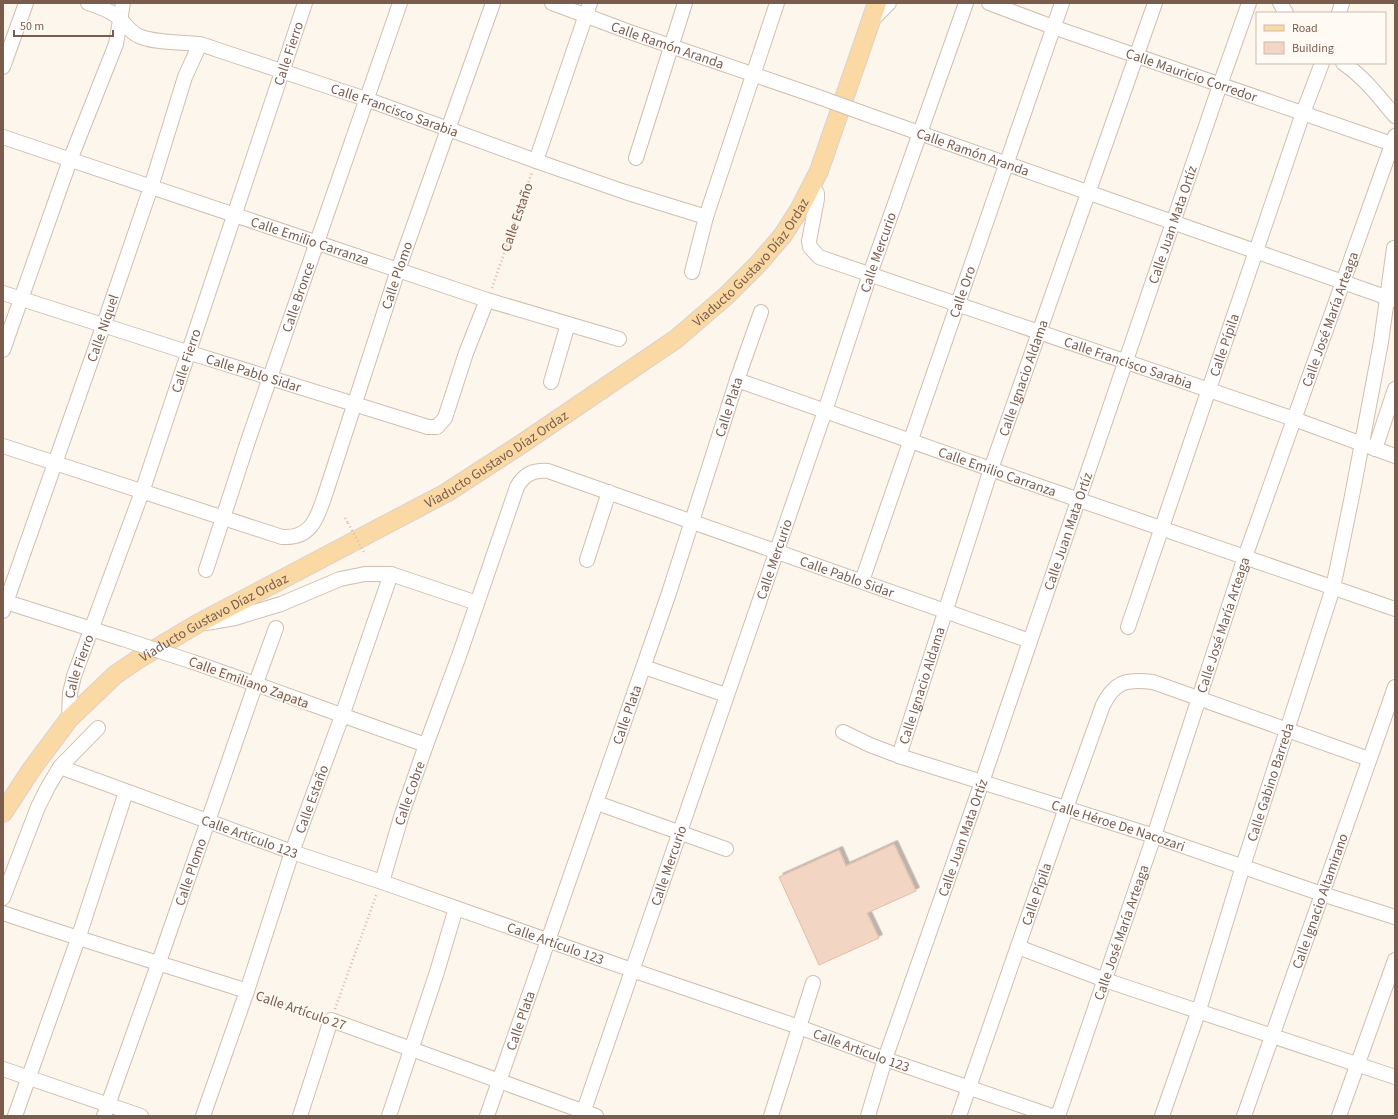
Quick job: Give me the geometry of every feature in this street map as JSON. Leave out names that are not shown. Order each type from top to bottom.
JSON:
[{"type":"main road","name":"Viaducto Gustavo Díaz Ordaz","points":[[3,813],[31,770],[69,719],[121,672],[137,660],[197,624],[446,493],[520,445],[676,339],[726,296],[759,263],[783,235],[811,188],[819,171],[877,3]]},
{"type":"street","points":[[3,67],[26,3]]},
{"type":"street","name":"Calle Francisco Sarabia","points":[[88,3],[103,7],[121,19],[130,31],[140,37],[155,40],[200,44],[448,128],[625,192],[706,217]]},
{"type":"street","points":[[3,350],[70,160],[116,44],[123,3]]},
{"type":"street","name":"Calle Fierro","points":[[69,719],[70,693],[74,676],[142,492],[187,352],[235,214],[305,3]]},
{"type":"street","name":"Calle Bronce","points":[[206,570],[222,518],[400,3]]},
{"type":"street","name":"Calle Plomo","points":[[222,518],[282,537],[292,538],[307,531],[317,517],[356,405],[398,270],[493,3]]},
{"type":"street","name":"Calle Ramón Aranda","points":[[552,3],[671,47],[1006,162],[1391,299]]},
{"type":"street","points":[[536,161],[590,3]]},
{"type":"street","points":[[636,158],[684,3]]},
{"type":"street","points":[[692,272],[706,217],[777,3]]},
{"type":"street","points":[[869,3],[871,21]]},
{"type":"street","points":[[871,21],[889,3]]},
{"type":"street","name":"Calle Mercurio","points":[[587,1114],[632,970],[870,274],[966,3]]},
{"type":"street","name":"Calle Mauricio Corredor","points":[[989,3],[1053,27],[1304,114],[1394,142]]},
{"type":"street","name":"Calle Oro","points":[[862,581],[909,440],[1062,3]]},
{"type":"street","name":"Calle Ignacio Aldama","points":[[899,756],[991,469],[1155,3]]},
{"type":"street","name":"Calle Juan Mata Ortíz","points":[[868,1116],[885,1059],[982,782],[1249,3]]},
{"type":"street","points":[[1280,3],[1285,12]]},
{"type":"street","name":"Calle Níquel","points":[[4,605],[104,324],[151,186],[185,77],[200,44]]},
{"type":"street","name":"Calle Pípila","points":[[1128,627],[1322,64]]},
{"type":"street","points":[[1344,64],[1374,90],[1395,116]]},
{"type":"street","name":"Calle Emilio Carranza","points":[[3,137],[487,300],[619,339]]},
{"type":"street","name":"Calle José María Arteaga","points":[[1058,1116],[1154,836],[1245,557],[1394,142]]},
{"type":"street","name":"Calle Francisco Sarabia","points":[[811,188],[817,193],[817,199],[809,240],[810,247],[819,257],[1294,419],[1395,456]]},
{"type":"street","points":[[1368,446],[1380,342],[1391,299],[1394,248]]},
{"type":"street","name":"Calle Pablo Sidar","points":[[3,293],[428,427],[437,427],[445,418],[466,353],[487,300]]},
{"type":"street","name":"Calle Plata","points":[[487,1116],[644,667],[693,522],[737,380],[761,312]]},
{"type":"street","points":[[551,382],[568,324]]},
{"type":"street","name":"Calle Emilio Carranza","points":[[737,380],[1395,609]]},
{"type":"street","name":"Calle Gabino Barreda","points":[[1162,1116],[1199,1010],[1243,866],[1333,588],[1343,542],[1368,446],[1395,389]]},
{"type":"street","points":[[3,446],[222,518]]},
{"type":"street","name":"Calle Pablo Sidar","points":[[528,474],[539,470],[548,471],[1030,641]]},
{"type":"street","name":"Calle Cobre","points":[[382,882],[402,814],[517,487],[521,480],[528,474]]},
{"type":"street","points":[[587,560],[609,492]]},
{"type":"street","points":[[197,624],[235,618],[281,604],[340,579],[365,574],[391,574],[477,603]]},
{"type":"street","name":"Calle Estaño","points":[[203,1116],[247,991],[292,852],[342,716],[391,574]]},
{"type":"street","name":"Calle Emiliano Zapata","points":[[4,605],[91,629],[256,683],[426,746]]},
{"type":"street","name":"Calle Plomo","points":[[106,1111],[276,628]]},
{"type":"street","points":[[644,667],[726,695]]},
{"type":"street","name":"Calle Pípila","points":[[959,1116],[1066,808],[1103,705],[1109,694],[1118,686],[1127,682],[1138,680],[1153,682],[1199,699]]},
{"type":"street","name":"Calle Ignacio Altamirano","points":[[1244,1116],[1395,687]]},
{"type":"street","points":[[1199,699],[1288,729],[1369,759]]},
{"type":"street","points":[[3,898],[40,802],[60,767],[98,728]]},
{"type":"street","name":"Calle Héroe De Nacozari","points":[[843,732],[870,746],[899,756],[1154,836],[1322,894],[1395,917]]},
{"type":"street","name":"Calle Artículo 123","points":[[60,767],[292,852],[549,940],[799,1027],[885,1059],[1052,1116]]},
{"type":"street","points":[[15,1116],[78,939],[126,792]]},
{"type":"street","points":[[597,803],[726,848]]},
{"type":"street","points":[[389,1116],[436,975],[456,908]]},
{"type":"street","name":"Calle Artículo 27","points":[[3,913],[78,939],[159,962],[247,991]]},
{"type":"street","points":[[1018,948],[1105,980],[1199,1010],[1395,1077]]},
{"type":"street","points":[[1339,1116],[1395,960]]},
{"type":"street","points":[[771,1116],[813,983]]},
{"type":"street","points":[[300,1116],[331,1020]]},
{"type":"street","name":"Calle Artículo 27","points":[[331,1020],[587,1114]]},
{"type":"street","points":[[3,1069],[29,1078],[106,1111],[141,1116]]},
{"type":"path","name":"Calle Estaño","points":[[487,300],[536,161]]},
{"type":"path","points":[[345,518],[365,554]]},
{"type":"path","points":[[331,1020],[382,882]]},
{"type":"path","name":"Calle Artículo 27","points":[[247,991],[331,1020]]},
{"type":"building","points":[[894,844],[916,891],[867,913],[879,938],[819,965],[779,877],[839,850],[846,866]]}]
